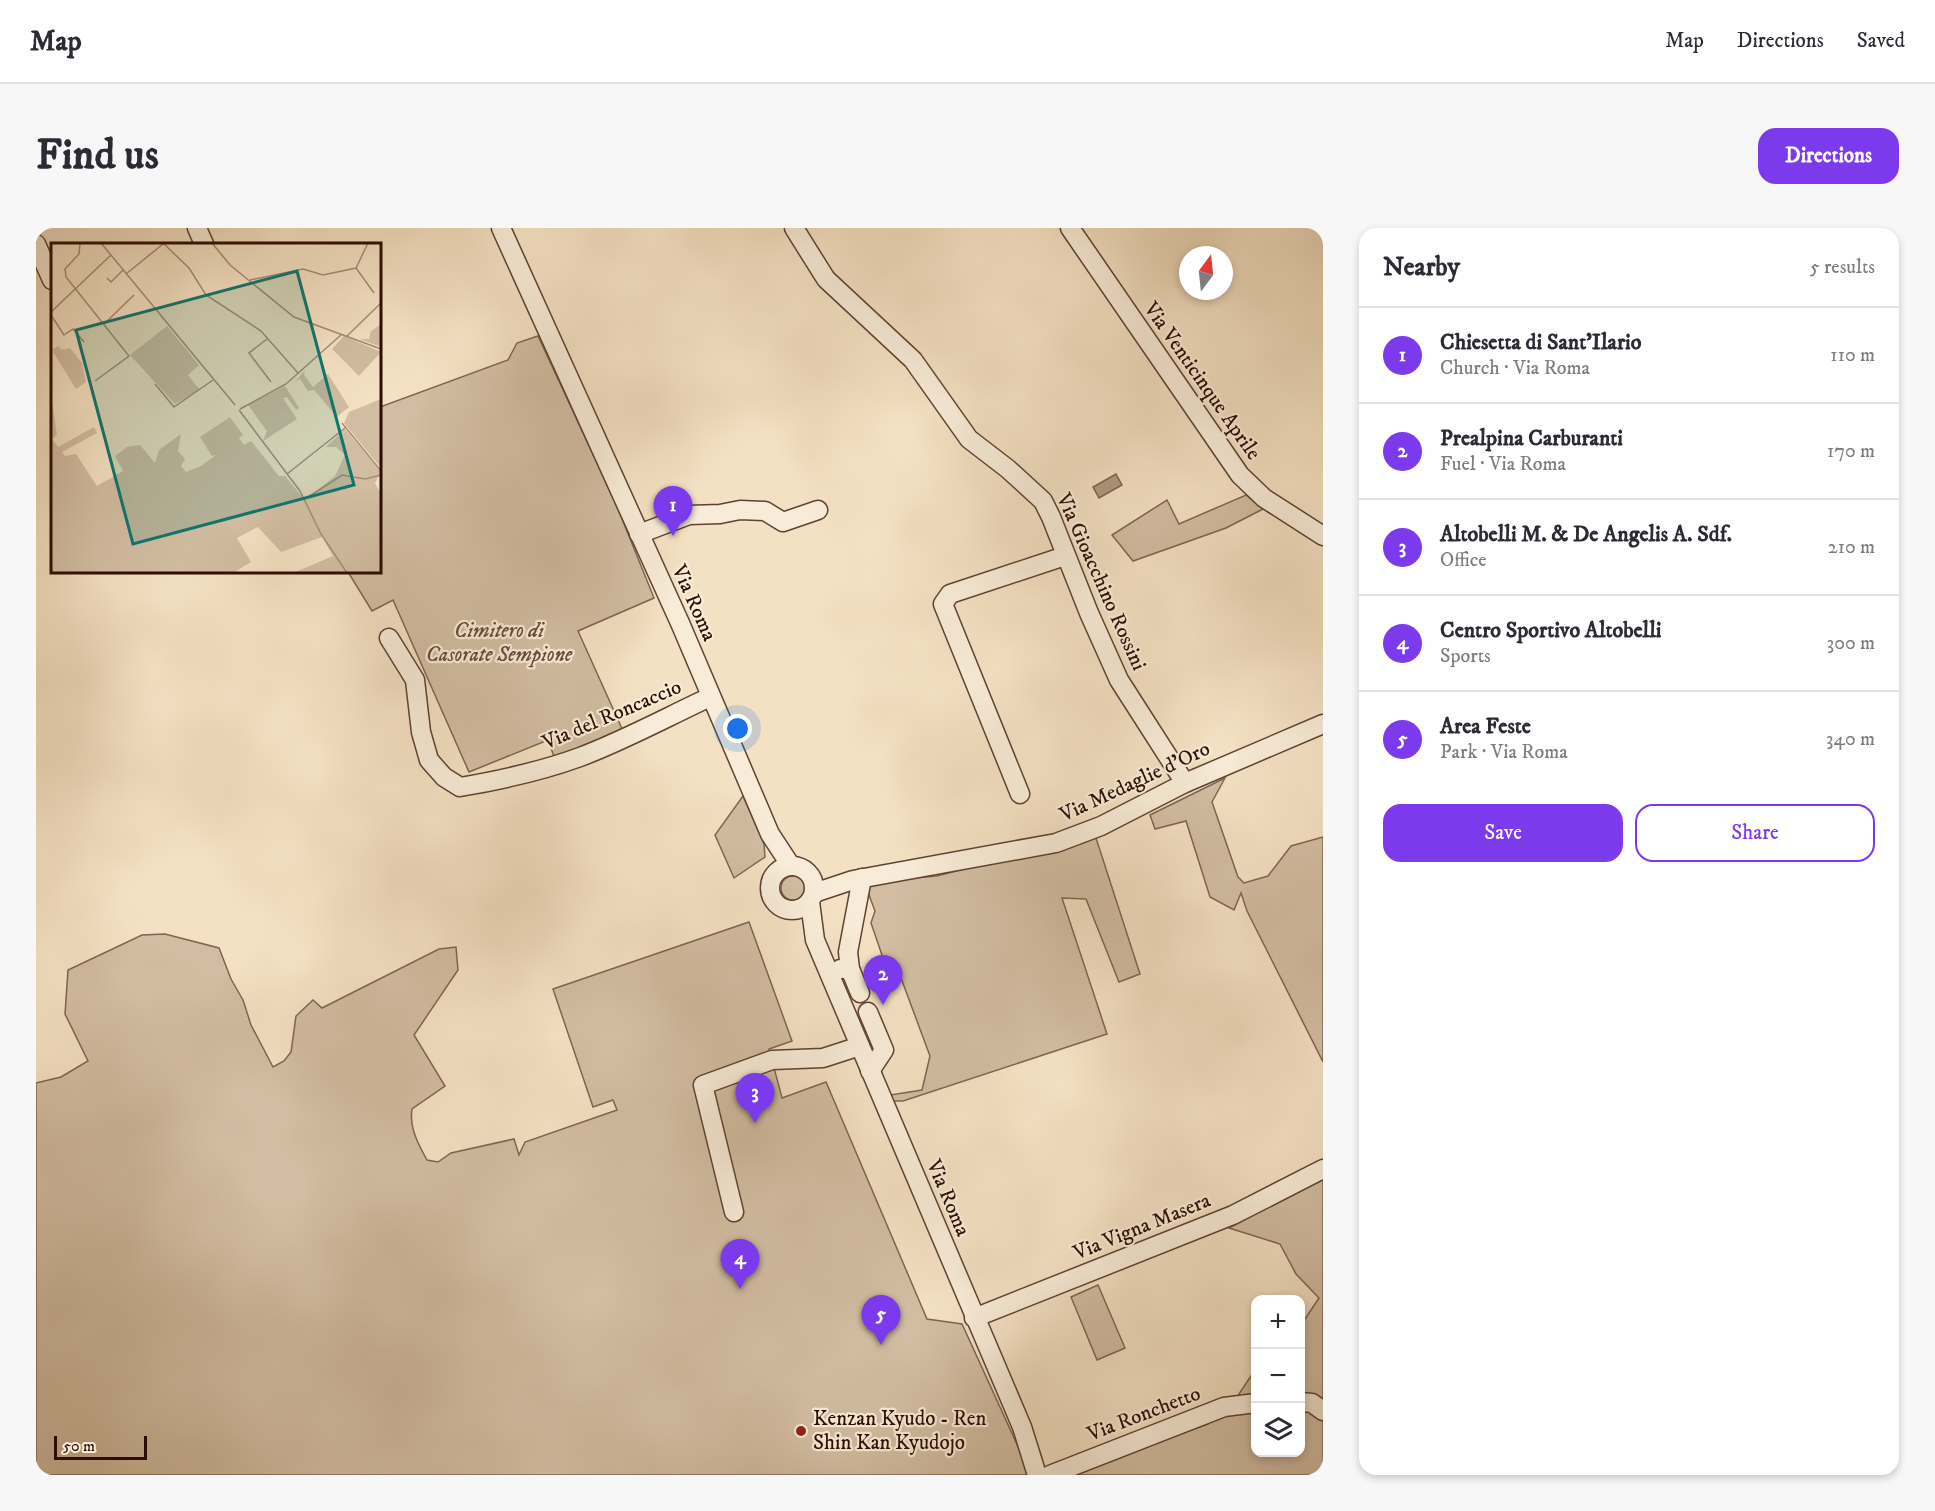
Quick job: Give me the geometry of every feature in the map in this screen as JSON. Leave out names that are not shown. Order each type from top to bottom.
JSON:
[{"type":"street","name":"Via Roma","points":[[501,228],[680,623],[770,834],[799,869],[812,878],[815,940]]},
{"type":"street","name":"Via Gioacchino Rossini","points":[[794,228],[826,279],[913,360],[969,440],[1008,469],[1043,501],[1119,680],[1185,783]]},
{"type":"street","name":"Via Venticinque Aprile","points":[[1076,231],[1240,475],[1264,498],[1323,536]]},
{"type":"street","points":[[36,244],[51,278]]},
{"type":"street","points":[[639,534],[688,515],[720,514],[755,509],[765,511],[783,522],[818,510]]},
{"type":"street","points":[[1020,794],[943,604],[950,594],[1065,556]]},
{"type":"street","name":"Via del Roncaccio","points":[[389,638],[415,680],[421,732],[429,760],[444,777],[460,787],[520,776],[570,760],[613,743],[710,697]]},
{"type":"street","name":"Via Medaglie d'Oro","points":[[812,897],[857,879],[1056,843],[1101,826],[1185,783],[1323,724]]},
{"type":"street","name":"Via Roma","points":[[770,834],[774,876],[771,883],[773,898],[803,925],[815,940],[829,970],[974,1318],[1022,1427],[1037,1475]]},
{"type":"street","points":[[774,876],[785,868],[799,869]]},
{"type":"street","name":"Via Medaglie d'Oro","points":[[799,869],[857,879]]},
{"type":"street","points":[[857,879],[848,952],[850,969],[860,993]]},
{"type":"street","points":[[783,908],[798,909],[812,897]]},
{"type":"street","points":[[829,970],[850,969]]},
{"type":"street","points":[[868,1011],[884,1050],[870,1071]]},
{"type":"street","points":[[734,1212],[703,1085],[772,1060],[823,1058],[860,1046]]},
{"type":"street","name":"Via Vigna Masera","points":[[974,1318],[1233,1215],[1323,1169]]},
{"type":"street","points":[[1305,1402],[1312,1403],[1323,1411]]},
{"type":"street","name":"Via Ronchetto","points":[[1050,1475],[1224,1407],[1251,1404]]},
{"type":"green space","name":"Cimitero di Casorate Sempione","points":[[538,336],[616,504],[654,598],[578,631],[623,731],[556,762],[548,740],[469,772],[393,600],[372,611],[349,573],[381,573],[381,407],[508,360],[517,343]]},
{"type":"green space","points":[[1246,495],[1263,509],[1226,528],[1133,561],[1112,535],[1167,500],[1179,524]]},
{"type":"green space","points":[[1225,778],[1212,802],[1238,877],[1244,883],[1268,876],[1291,846],[1323,837],[1323,1062],[1247,911],[1241,893],[1234,910],[1210,897],[1186,821],[1155,829],[1150,815]]},
{"type":"green space","points":[[743,796],[764,844],[765,857],[734,878],[715,835]]},
{"type":"green space","points":[[1095,835],[1140,974],[1119,982],[1086,899],[1062,898],[1107,1034],[903,1101],[893,1101],[890,1095],[922,1090],[930,1056],[898,970],[883,958],[871,923],[875,911],[866,887],[891,880],[937,876]]},
{"type":"green space","points":[[793,876],[801,880],[805,888],[801,896],[793,900],[785,896],[781,888],[785,880]]},
{"type":"green space","points":[[749,922],[792,1041],[769,1049],[782,1098],[826,1082],[927,1319],[962,1324],[1031,1475],[36,1475],[36,1083],[61,1077],[88,1061],[65,1014],[68,970],[142,935],[165,934],[219,948],[231,979],[243,1000],[251,1025],[273,1067],[284,1061],[291,1052],[296,1016],[313,1000],[322,1008],[439,949],[456,947],[458,970],[414,1035],[445,1086],[412,1109],[411,1116],[415,1135],[427,1160],[438,1162],[451,1153],[514,1139],[519,1155],[525,1142],[617,1110],[613,1100],[593,1107],[553,989]]},
{"type":"green space","points":[[1323,1176],[1323,1475],[1066,1475],[1208,1424],[1237,1397],[1251,1376],[1251,1457],[1305,1457],[1305,1319],[1319,1298],[1296,1274],[1280,1244],[1229,1228]]},
{"type":"green space","points":[[1098,1285],[1125,1348],[1097,1360],[1071,1297]]},
{"type":"shaded area","points":[[1116,474],[1122,485],[1099,498],[1093,487]]},
{"type":"place","name":"Chiesetta di Sant'Ilario","points":[[673,536]]},
{"type":"place","name":"Prealpina Carburanti","points":[[883,1005]]},
{"type":"place","name":"Altobelli M. & De Angelis A. Sdf.","points":[[755,1123]]},
{"type":"place","name":"Centro Sportivo Altobelli","points":[[740,1289]]},
{"type":"place","name":"Area Feste","points":[[881,1345]]},
{"type":"place","name":"Kenzan Kyudo - Ren Shin Kan Kyudojo","points":[[801,1431]]}]
